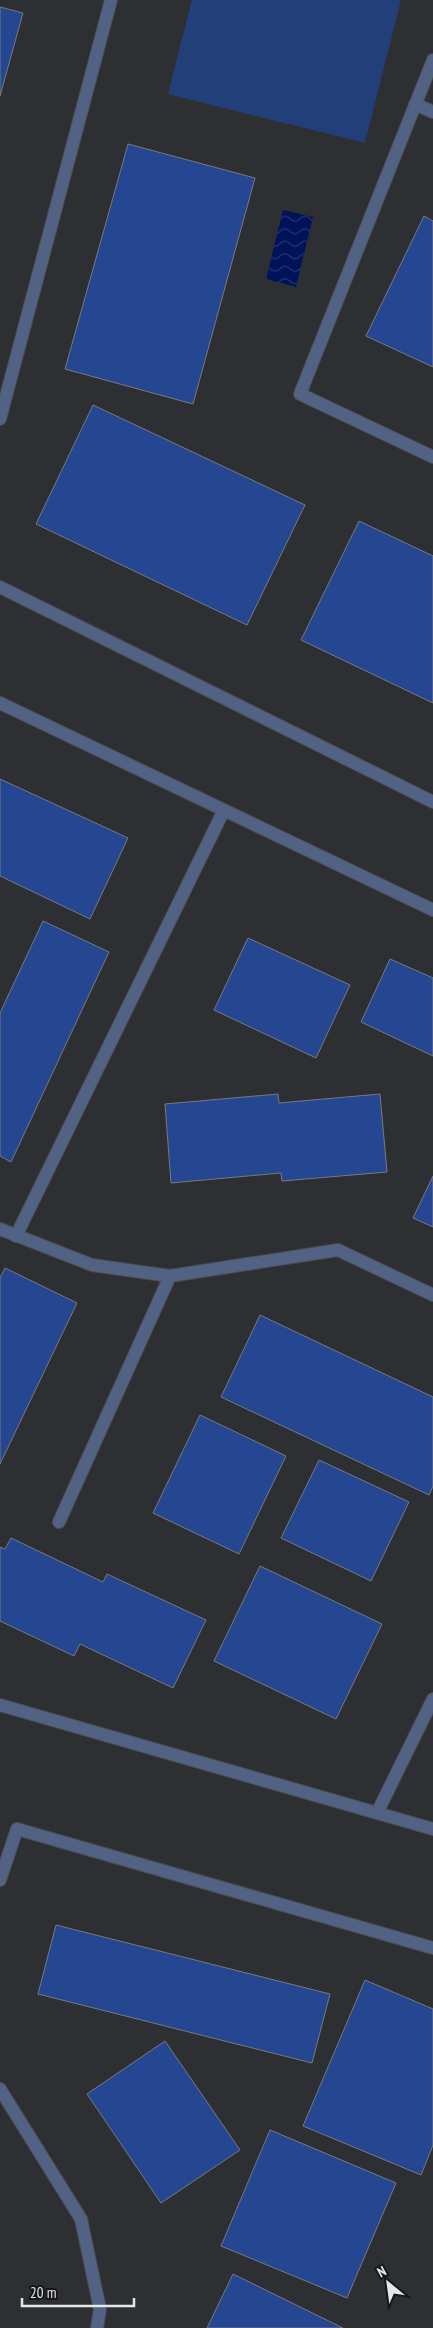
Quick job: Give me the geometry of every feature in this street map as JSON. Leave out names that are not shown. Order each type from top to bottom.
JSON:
[{"type":"lane","points":[[0,419],[112,0]]},
{"type":"lane","points":[[433,60],[300,394],[433,456]]},
{"type":"lane","points":[[415,104],[433,112]]},
{"type":"lane","points":[[0,587],[433,802]]},
{"type":"lane","points":[[0,703],[433,910]]},
{"type":"lane","points":[[16,1236],[224,810]]},
{"type":"lane","points":[[0,1229],[92,1264],[170,1276],[338,1250],[433,1295]]},
{"type":"lane","points":[[59,1522],[170,1276]]},
{"type":"lane","points":[[377,1813],[433,1699]]},
{"type":"lane","points":[[0,1705],[433,1829]]},
{"type":"lane","points":[[0,1880],[17,1829],[433,1948]]},
{"type":"lane","points":[[0,2089],[81,2219],[100,2309],[96,2328]]},
{"type":"shaded area","points":[[192,0],[401,0],[365,143],[168,94]]},
{"type":"water","points":[[283,210],[313,217],[296,287],[266,279]]},
{"type":"building","points":[[0,7],[23,13],[0,96]]},
{"type":"building","points":[[128,144],[255,178],[193,404],[65,369]]},
{"type":"building","points":[[424,216],[433,221],[433,367],[366,336]]},
{"type":"building","points":[[93,405],[305,505],[247,625],[36,524]]},
{"type":"building","points":[[359,521],[433,556],[433,703],[301,640]]},
{"type":"building","points":[[0,779],[128,838],[90,919],[0,876]]},
{"type":"building","points":[[43,921],[109,952],[11,1162],[0,1156],[0,1013]]},
{"type":"building","points":[[248,938],[350,985],[316,1058],[214,1010]]},
{"type":"building","points":[[390,959],[433,978],[433,1056],[361,1022]]},
{"type":"building","points":[[278,1094],[279,1103],[380,1094],[387,1172],[282,1181],[281,1173],[171,1183],[165,1104]]},
{"type":"building","points":[[433,1176],[433,1227],[413,1218]]},
{"type":"building","points":[[5,1268],[77,1303],[0,1464],[0,1278]]},
{"type":"building","points":[[260,1315],[433,1397],[433,1486],[429,1495],[221,1397]]},
{"type":"building","points":[[200,1415],[286,1456],[239,1554],[153,1513]]},
{"type":"building","points":[[319,1460],[409,1502],[371,1581],[281,1538]]},
{"type":"building","points":[[11,1538],[103,1582],[107,1574],[206,1620],[173,1688],[80,1644],[74,1656],[0,1621],[0,1547],[5,1549]]},
{"type":"building","points":[[260,1566],[382,1624],[336,1719],[214,1661]]},
{"type":"building","points":[[56,1925],[330,1994],[312,2063],[38,1994]]},
{"type":"building","points":[[365,1980],[433,2009],[433,2145],[421,2175],[303,2126]]},
{"type":"building","points":[[165,2041],[240,2150],[161,2203],[87,2094]]},
{"type":"building","points":[[270,2130],[396,2183],[347,2298],[221,2246]]},
{"type":"building","points":[[233,2274],[343,2328],[207,2328]]}]
